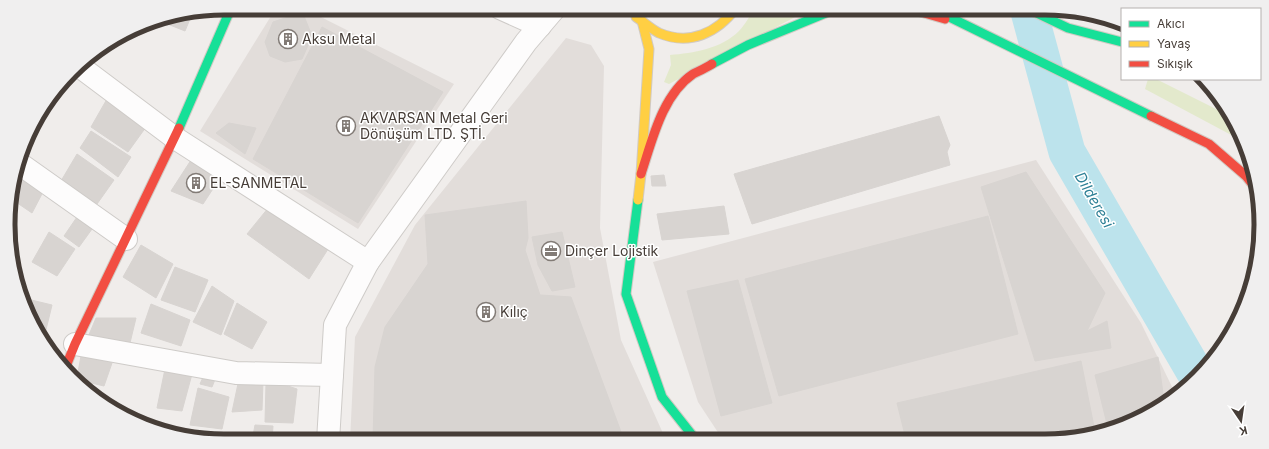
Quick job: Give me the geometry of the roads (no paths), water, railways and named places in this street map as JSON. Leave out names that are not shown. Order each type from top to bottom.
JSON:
[{"type":"main road","points":[[67,363],[75,344],[176,138],[229,15]]},
{"type":"main road","points":[[632,15],[659,32],[678,38],[698,37],[716,30],[732,15]]},
{"type":"main road","points":[[638,15],[642,21],[649,49],[641,174],[626,294],[662,397],[691,434]]},
{"type":"main road","points":[[641,174],[659,119],[672,95],[692,75],[748,45],[821,15]]},
{"type":"main road","points":[[932,15],[961,23]]},
{"type":"main road","points":[[945,15],[1209,144],[1249,180]]},
{"type":"main road","points":[[1041,15],[1068,28],[1121,42]]},
{"type":"street","points":[[516,15],[540,26]]},
{"type":"street","points":[[328,434],[335,325],[368,262],[526,42],[549,15]]},
{"type":"street","points":[[83,69],[176,138],[368,262]]},
{"type":"street","points":[[23,166],[126,239]]},
{"type":"street","points":[[75,344],[236,373],[332,375]]},
{"type":"waterway","name":"Dilderesi","points":[[1030,15],[1067,152],[1194,371]]},
{"type":"place","name":"Aksu Metal","points":[[288,39]]},
{"type":"place","name":"AKVARSAN Metal Geri Dönüşüm LTD. ŞTİ.","points":[[346,126]]},
{"type":"place","name":"EL-SANMETAL","points":[[196,183]]},
{"type":"place","name":"Dinçer Lojistik","points":[[551,251]]},
{"type":"place","name":"Kılıç","points":[[486,312]]}]
